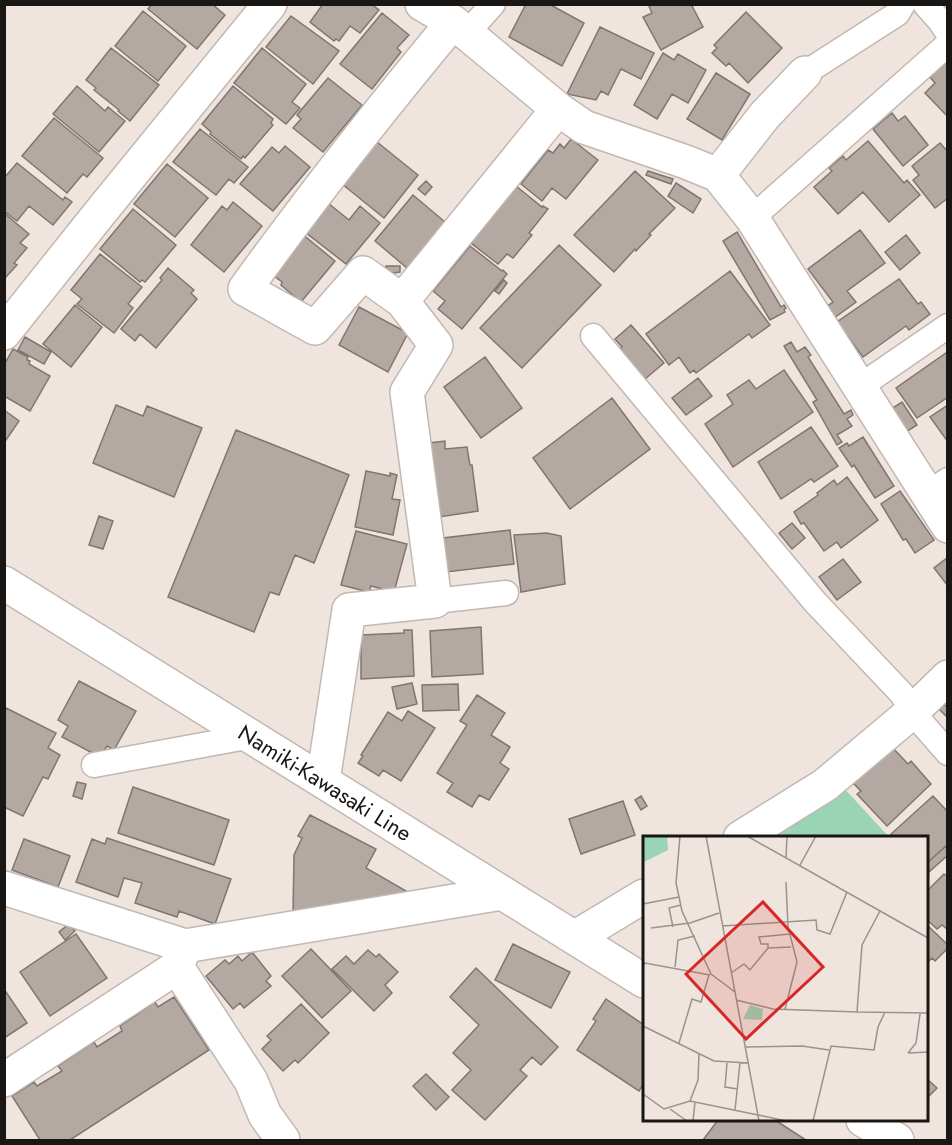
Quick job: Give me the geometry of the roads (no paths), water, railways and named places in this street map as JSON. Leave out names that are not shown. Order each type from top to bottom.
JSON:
[{"type":"street","points":[[4,333],[270,4]]},
{"type":"street","points":[[422,4],[460,27],[558,110],[584,127],[718,175],[752,218],[859,387],[937,487],[948,526]]},
{"type":"street","points":[[323,780],[349,610],[435,601],[407,392],[436,345],[402,301],[363,273],[315,328],[245,289],[303,207],[362,131],[460,27]]},
{"type":"street","points":[[718,175],[765,115],[806,73]]},
{"type":"street","points":[[402,301],[558,110]]},
{"type":"street","name":"Namiki-Kawasaki Line","points":[[4,584],[643,980]]},
{"type":"street","points":[[742,836],[825,785],[912,712],[948,676]]},
{"type":"street","points":[[4,888],[181,957],[251,1081],[265,1116],[284,1140]]},
{"type":"street","points":[[4,1080],[181,957],[502,893]]},
{"type":"street","points":[[576,937],[643,897]]},
{"type":"street","points":[[866,1121],[897,1140]]},
{"type":"lane","points":[[460,27],[493,4]]},
{"type":"lane","points":[[806,73],[897,14],[903,4]]},
{"type":"lane","points":[[925,4],[948,33]]},
{"type":"lane","points":[[752,218],[948,44]]},
{"type":"lane","points":[[859,387],[948,326]]},
{"type":"lane","points":[[593,336],[815,602],[902,694],[912,712],[948,753]]},
{"type":"lane","points":[[435,601],[506,593]]},
{"type":"lane","points":[[94,765],[252,736]]}]
